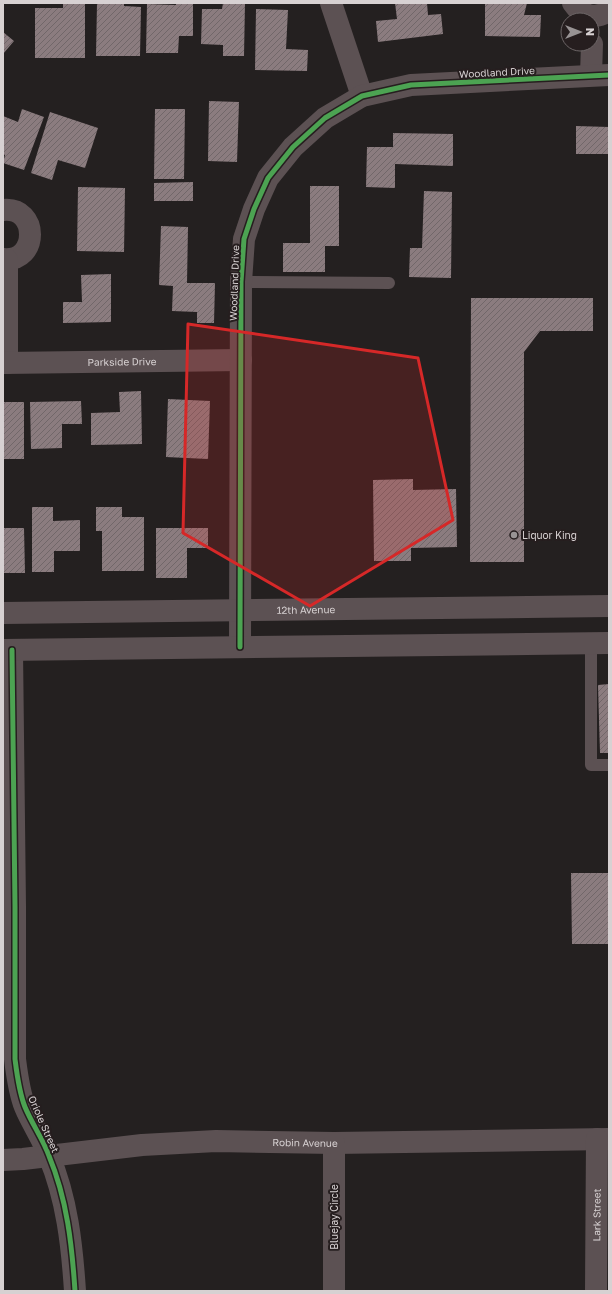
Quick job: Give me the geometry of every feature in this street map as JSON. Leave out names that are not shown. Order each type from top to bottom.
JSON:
[{"type":"street","points":[[331,3],[362,96]]},
{"type":"street","points":[[572,3],[581,12]]},
{"type":"street","name":"Woodland Drive","points":[[240,647],[241,282],[244,239],[254,209],[268,178],[293,147],[325,118],[362,96],[411,85],[600,75],[594,52]]},
{"type":"street","points":[[3,210],[16,211],[23,216],[31,231],[28,247],[15,258],[5,260],[5,363]]},
{"type":"street","name":"Parkside Drive","points":[[5,363],[241,360]]},
{"type":"street","name":"12th Avenue","points":[[3,614],[609,606]]},
{"type":"street","points":[[7,650],[600,643]]},
{"type":"street","name":"Oriole Street","points":[[7,650],[9,907],[16,1072],[25,1107],[49,1156],[65,1208],[73,1261],[75,1291]]},
{"type":"street","name":"Robin Avenue","points":[[3,1160],[142,1145],[209,1141],[334,1143],[603,1139]]},
{"type":"street","name":"Lark Street","points":[[596,1291],[603,1139]]},
{"type":"street","name":"Bluejay Circle","points":[[334,1143],[334,1291]]},
{"type":"lane","points":[[241,282],[389,283]]},
{"type":"lane","points":[[600,643],[591,765],[609,764]]},
{"type":"highlighted area","points":[[188,324],[418,358],[453,520],[310,606],[183,533]]},
{"type":"building","points":[[63,3],[85,3],[85,58],[35,58],[35,8],[63,8]]},
{"type":"building","points":[[97,3],[124,3],[124,6],[141,7],[140,56],[96,56]]},
{"type":"building","points":[[176,3],[193,3],[193,36],[179,36],[178,53],[146,53],[147,4],[176,5]]},
{"type":"building","points":[[223,3],[245,3],[244,56],[223,56],[223,45],[201,44],[202,9],[222,9]]},
{"type":"building","points":[[395,3],[427,3],[428,15],[441,14],[443,34],[378,42],[376,21],[397,19]]},
{"type":"building","points":[[485,3],[527,3],[524,15],[541,15],[540,37],[485,36]]},
{"type":"building","points":[[256,9],[288,10],[286,49],[308,50],[307,71],[255,70]]},
{"type":"building","points":[[3,32],[14,41],[3,54]]},
{"type":"building","points":[[209,101],[239,102],[237,162],[208,161]]},
{"type":"building","points":[[22,109],[44,117],[24,170],[3,163],[5,155],[3,154],[3,116],[18,122]]},
{"type":"building","points":[[155,109],[185,109],[184,179],[154,179]]},
{"type":"building","points":[[50,112],[98,128],[85,168],[58,160],[52,180],[31,173]]},
{"type":"building","points":[[576,126],[609,127],[609,154],[576,154]]},
{"type":"building","points":[[393,133],[453,134],[453,166],[395,164],[395,188],[366,187],[367,147],[393,147]]},
{"type":"building","points":[[193,182],[193,201],[154,201],[154,183]]},
{"type":"building","points":[[310,186],[339,186],[339,246],[325,246],[325,272],[283,272],[283,243],[310,243]]},
{"type":"building","points":[[78,187],[125,188],[124,252],[77,251]]},
{"type":"building","points":[[424,191],[452,192],[451,278],[409,277],[410,248],[422,248]]},
{"type":"building","points":[[161,226],[188,227],[187,283],[215,283],[214,323],[197,323],[197,312],[172,311],[173,286],[159,285]]},
{"type":"building","points":[[111,274],[111,322],[63,323],[63,302],[82,302],[81,275]]},
{"type":"building","points":[[471,298],[593,298],[593,331],[540,331],[524,352],[524,562],[470,562]]},
{"type":"building","points":[[141,391],[142,444],[91,445],[91,413],[120,412],[119,392]]},
{"type":"building","points":[[168,399],[210,401],[208,459],[166,457]]},
{"type":"building","points":[[81,401],[82,424],[62,424],[62,448],[31,449],[30,402]]},
{"type":"building","points":[[3,402],[24,402],[24,459],[3,459]]},
{"type":"building","points":[[413,479],[413,490],[456,489],[457,547],[411,548],[411,561],[374,561],[373,480]]},
{"type":"building","points":[[32,507],[53,507],[53,521],[80,520],[80,551],[54,551],[54,572],[32,572]]},
{"type":"building","points":[[96,507],[122,507],[122,517],[144,517],[144,571],[102,571],[102,531],[96,531]]},
{"type":"building","points":[[3,528],[24,528],[25,573],[3,573]]},
{"type":"building","points":[[156,528],[208,528],[208,548],[187,548],[187,578],[156,578]]},
{"type":"building","points":[[609,684],[609,753],[600,753],[598,685]]},
{"type":"building","points":[[571,873],[609,873],[609,944],[572,944]]},
{"type":"cycle path","points":[[240,647],[241,282],[244,239],[254,209],[268,178],[293,147],[325,118],[362,96],[411,85],[609,75]]},
{"type":"cycle path","points":[[12,650],[15,1059],[18,1083],[23,1101],[47,1150],[60,1189],[68,1222],[75,1291]]},
{"type":"place","name":"Liquor King","points":[[514,535]]}]
